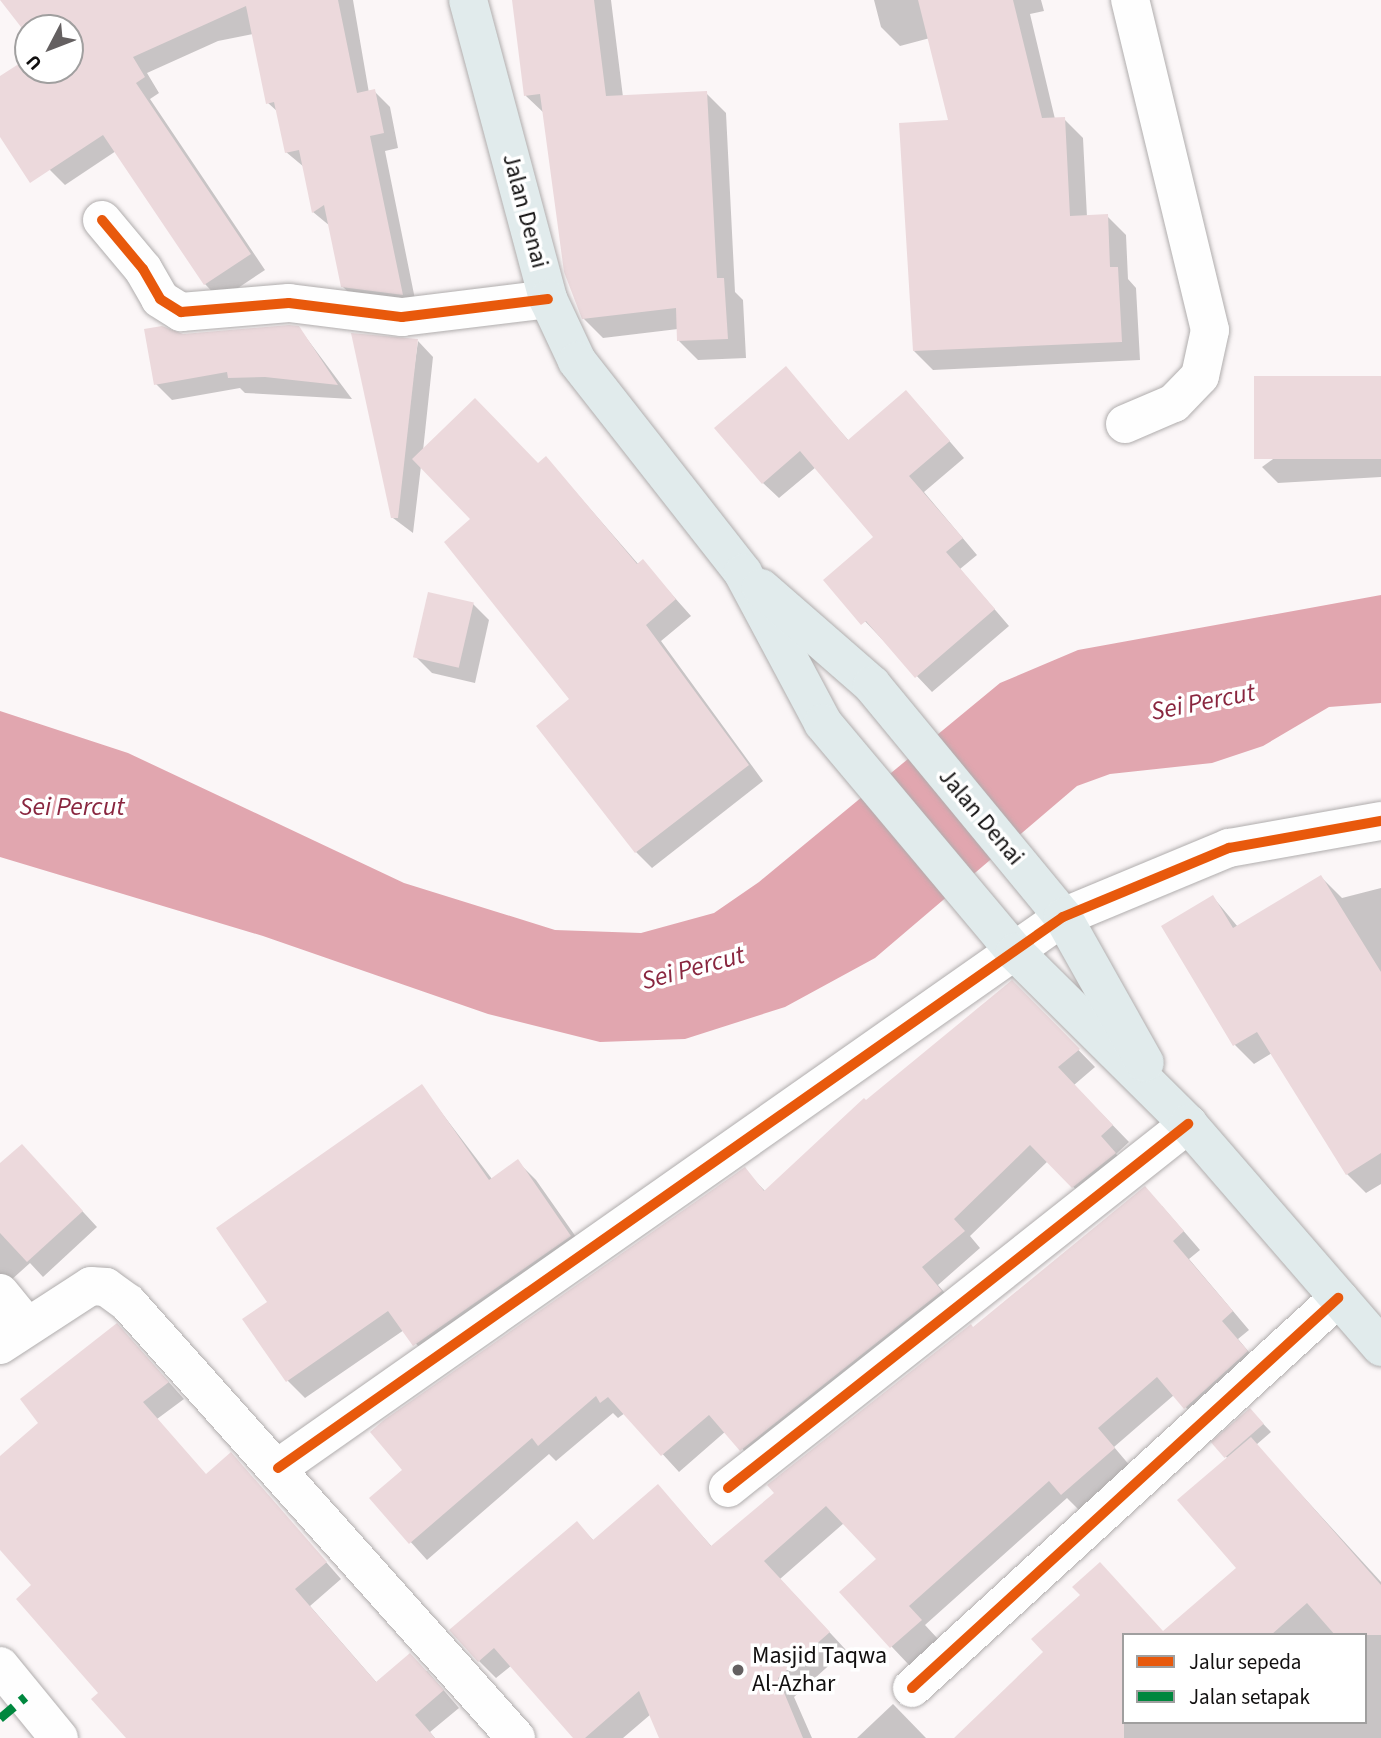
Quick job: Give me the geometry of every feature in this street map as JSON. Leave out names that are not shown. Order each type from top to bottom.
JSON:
[{"type":"main road","name":"Jalan Denai","points":[[468,0],[548,299],[577,361],[743,573],[823,723],[1015,952],[1178,1113],[1381,1347]]},
{"type":"main road","name":"Jalan Denai","points":[[743,573],[872,685],[1063,917],[1178,1113]]},
{"type":"street","points":[[1125,424],[1174,403],[1200,376],[1210,330],[1130,0]]},
{"type":"street","points":[[102,220],[143,270],[160,299],[181,312],[289,303],[401,317],[548,299]]},
{"type":"street","points":[[278,1468],[1063,917],[1229,848],[1381,821]]},
{"type":"street","points":[[728,1488],[1178,1113]]},
{"type":"street","points":[[0,1293],[13,1335],[77,1292],[91,1286],[106,1287],[128,1303],[278,1468],[516,1738]]},
{"type":"street","points":[[912,1688],[1338,1298]]},
{"type":"street","points":[[0,1666],[13,1708],[59,1738]]},
{"type":"water","name":"Sei Percut","points":[[1381,595],[1381,703],[1329,707],[1263,746],[1212,763],[1110,774],[1077,786],[875,958],[785,1007],[685,1039],[600,1042],[488,1014],[263,936],[0,857],[0,711],[128,753],[404,883],[555,930],[641,933],[714,913],[759,882],[1000,683],[1078,650]]},
{"type":"building","points":[[0,0],[338,0],[357,93],[375,89],[384,133],[370,136],[403,295],[341,287],[324,205],[312,213],[299,150],[285,153],[274,102],[266,104],[246,6],[133,57],[145,77],[136,83],[251,254],[204,285],[103,135],[30,183],[0,137],[0,76],[14,67],[14,84],[84,84],[84,14],[14,14],[14,18]]},
{"type":"building","points":[[512,0],[594,0],[606,96],[707,91],[717,278],[724,278],[728,339],[677,341],[676,308],[582,319],[564,272],[540,94],[524,96]]},
{"type":"building","points":[[918,0],[1013,0],[1042,118],[1065,117],[1070,216],[1108,214],[1110,267],[1118,267],[1122,342],[913,351],[899,123],[948,120]]},
{"type":"building","points":[[162,326],[183,334],[299,326],[338,385],[265,377],[228,378],[227,372],[154,385],[144,329]]},
{"type":"building","points":[[351,333],[418,339],[398,518],[391,518]]},
{"type":"building","points":[[786,366],[848,440],[906,390],[950,441],[909,476],[963,538],[946,552],[995,609],[915,678],[866,621],[861,625],[823,580],[873,537],[800,451],[762,484],[714,428]]},
{"type":"building","points":[[1254,376],[1381,376],[1381,459],[1254,459]]},
{"type":"building","points":[[475,398],[538,463],[546,456],[637,564],[643,559],[676,599],[646,625],[749,765],[635,853],[536,726],[569,699],[444,542],[470,519],[412,459]]},
{"type":"building","points":[[428,592],[474,603],[459,668],[413,657]]},
{"type":"building","points":[[1321,875],[1381,972],[1381,1153],[1346,1175],[1257,1032],[1233,1046],[1161,926],[1213,895],[1233,928]]},
{"type":"building","points":[[1012,980],[1080,1049],[1058,1067],[1113,1125],[1101,1136],[1116,1153],[1072,1188],[1030,1145],[954,1219],[965,1231],[922,1267],[942,1291],[740,1451],[709,1415],[661,1456],[608,1397],[600,1403],[596,1396],[538,1446],[532,1438],[409,1544],[369,1498],[402,1470],[370,1432],[384,1420],[745,1167],[764,1191],[864,1098],[866,1100]]},
{"type":"building","points":[[422,1084],[489,1180],[518,1159],[571,1236],[413,1346],[388,1311],[286,1382],[242,1319],[267,1302],[216,1228]]},
{"type":"building","points":[[22,1144],[83,1211],[27,1262],[0,1233],[0,1163]]},
{"type":"building","points":[[1145,1186],[1184,1231],[1173,1241],[1233,1311],[1222,1321],[1248,1351],[1184,1409],[1157,1377],[1098,1428],[1115,1448],[1061,1495],[1049,1481],[909,1606],[922,1620],[890,1648],[839,1592],[876,1559],[826,1506],[764,1561],[830,1632],[778,1678],[803,1738],[659,1738],[639,1691],[585,1738],[573,1738],[494,1648],[478,1662],[449,1630],[577,1521],[593,1540],[658,1484],[711,1546],[774,1493],[767,1485],[971,1324],[973,1327]]},
{"type":"building","points":[[117,1323],[169,1382],[143,1402],[206,1474],[231,1452],[327,1562],[295,1589],[376,1682],[410,1653],[444,1690],[415,1715],[435,1738],[126,1738],[91,1699],[98,1693],[16,1599],[31,1585],[0,1550],[0,1456],[38,1423],[20,1399]]},
{"type":"building","points":[[1250,1408],[1264,1424],[1225,1458],[1211,1442]]},
{"type":"building","points":[[1251,1437],[1381,1585],[1381,1635],[1333,1633],[1307,1603],[1273,1633],[1122,1633],[1124,1738],[954,1738],[1043,1652],[1031,1639],[1080,1595],[1072,1587],[1100,1562],[1163,1631],[1236,1568],[1177,1500]]},
{"type":"marked path","points":[[0,1718],[25,1697]]},
{"type":"cycle path","points":[[102,220],[143,269],[160,299],[181,312],[289,303],[402,317],[548,299]]},
{"type":"cycle path","points":[[278,1468],[1063,917],[1229,848],[1381,821]]},
{"type":"cycle path","points":[[728,1488],[1188,1124]]},
{"type":"cycle path","points":[[912,1688],[1338,1298]]},
{"type":"place","name":"Masjid Taqwa Al-Azhar","points":[[738,1670]]}]
